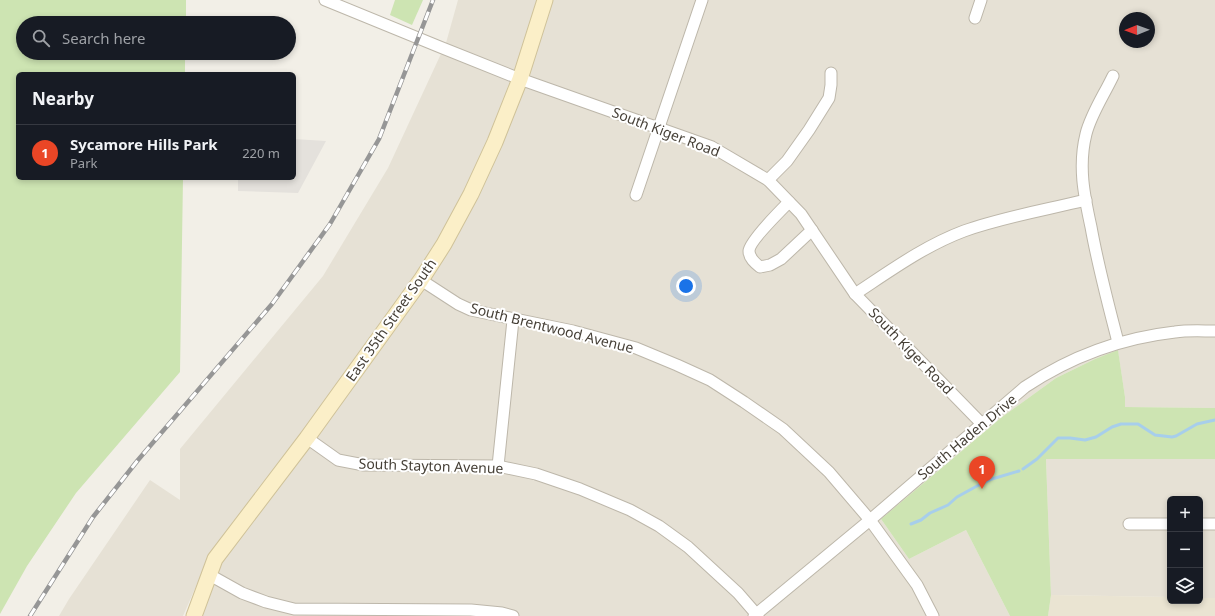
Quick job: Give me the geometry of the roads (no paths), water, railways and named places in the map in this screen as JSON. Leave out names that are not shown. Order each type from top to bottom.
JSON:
[{"type":"main road","name":"East 35th Street South","points":[[194,616],[208,574],[215,559],[307,438],[421,280],[444,244],[471,194],[495,142],[520,78],[545,0]]},
{"type":"street","name":"South Kiger Road","points":[[325,0],[440,48],[712,147],[768,180],[801,214],[855,294],[982,424]]},
{"type":"street","points":[[636,195],[702,0]]},
{"type":"street","points":[[975,18],[981,0]]},
{"type":"street","points":[[768,180],[787,161],[829,98],[831,72]]},
{"type":"street","points":[[1113,76],[1091,118],[1083,146],[1081,164],[1097,262],[1118,342]]},
{"type":"street","points":[[855,294],[917,253],[963,232],[992,223],[1086,200]]},
{"type":"street","points":[[789,202],[752,242],[749,251],[752,260],[760,267],[770,266],[781,259],[812,230]]},
{"type":"street","name":"South Brentwood Avenue","points":[[421,280],[458,304],[471,310],[513,320],[573,331],[636,348],[677,364],[710,380],[783,429],[829,472],[870,520],[917,585],[933,616]]},
{"type":"street","points":[[498,466],[513,320]]},
{"type":"street","name":"South Haden Drive","points":[[756,615],[1025,388],[1043,376],[1081,356],[1118,342],[1176,332],[1215,331]]},
{"type":"street","name":"South Stayton Avenue","points":[[307,438],[338,460],[364,465],[498,466],[536,474],[580,489],[630,510],[659,526],[688,546],[738,593],[756,615]]},
{"type":"street","points":[[1129,524],[1167,524]]},
{"type":"street","points":[[1203,524],[1215,524]]},
{"type":"street","points":[[208,574],[242,593],[266,602],[294,609],[471,610],[502,613],[513,616]]},
{"type":"waterway","points":[[1023,469],[1037,459],[1058,438],[1085,440],[1096,437],[1112,427],[1121,424],[1138,424],[1155,435],[1172,437],[1197,424],[1215,420]]},
{"type":"waterway","points":[[911,524],[948,505],[957,497],[977,486],[992,479],[1019,471]]},
{"type":"railway","points":[[30,616],[93,517],[138,460],[272,304],[330,224],[379,139],[433,0]]},
{"type":"place","name":"Sycamore Hills Park","points":[[982,489]]}]
